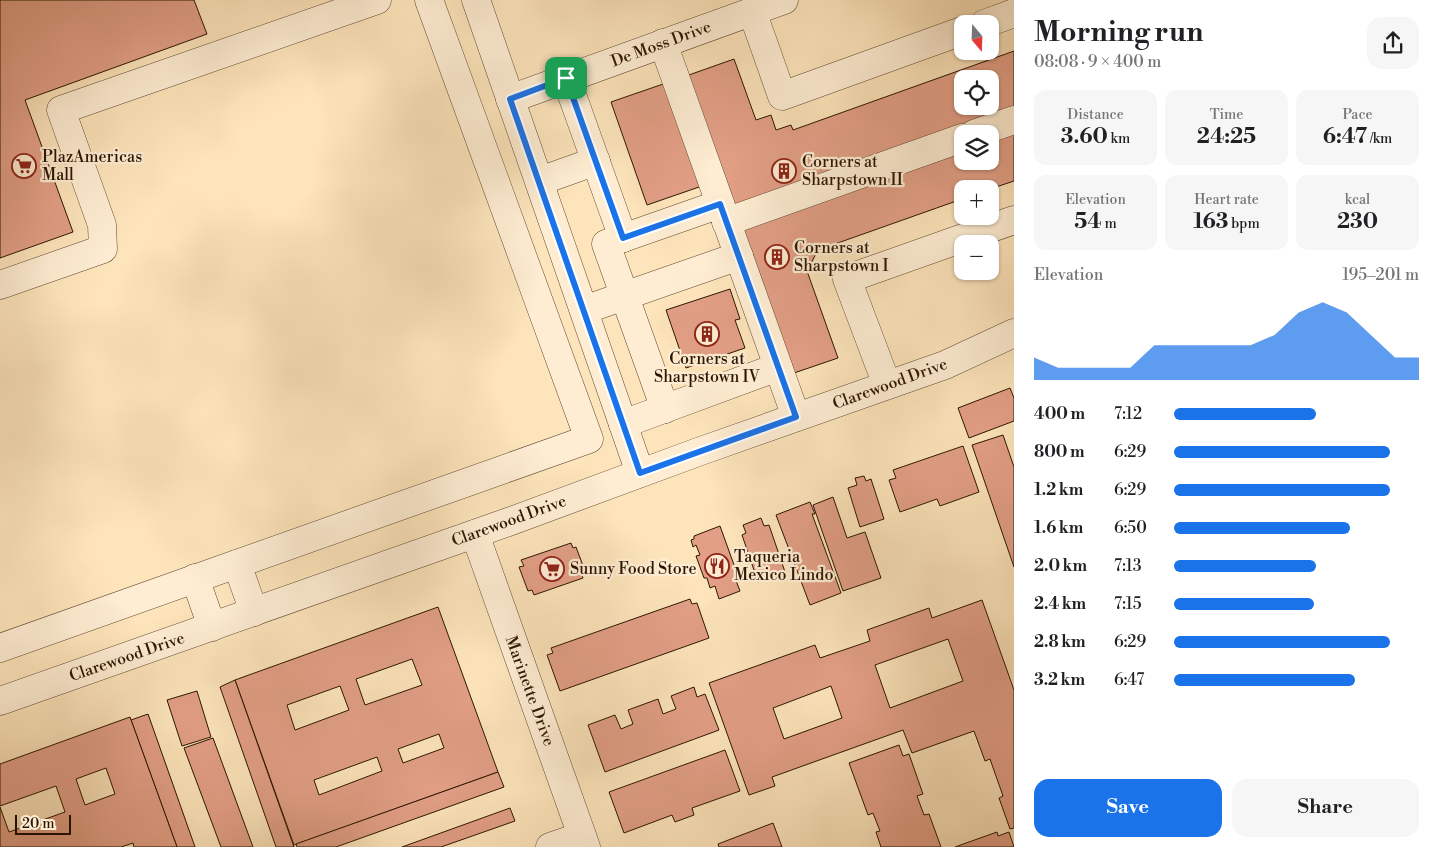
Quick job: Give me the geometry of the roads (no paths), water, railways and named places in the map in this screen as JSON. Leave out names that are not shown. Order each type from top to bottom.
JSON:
[{"type":"street","points":[[0,285],[103,249],[102,225],[61,110],[377,0]]},
{"type":"street","points":[[0,648],[589,439],[429,0]]},
{"type":"street","points":[[476,0],[640,473]]},
{"type":"street","name":"De Moss Drive","points":[[510,99],[784,0]]},
{"type":"street","points":[[752,12],[782,96],[954,34]]},
{"type":"street","points":[[999,18],[1014,13]]},
{"type":"street","points":[[663,43],[796,417]]},
{"type":"street","points":[[566,78],[623,238]]},
{"type":"street","points":[[999,125],[1014,120]]},
{"type":"street","points":[[665,409],[606,244],[723,213],[954,141]]},
{"type":"street","points":[[540,181],[596,161]]},
{"type":"street","points":[[887,385],[847,279],[1014,220]]},
{"type":"street","points":[[584,310],[739,256]]},
{"type":"street","name":"Clarewood Drive","points":[[0,700],[475,534],[640,473],[945,365],[1014,333]]},
{"type":"street","points":[[623,424],[778,367]]},
{"type":"street","name":"Marinette Drive","points":[[475,534],[584,842]]},
{"type":"street","points":[[237,564],[254,612]]},
{"type":"street","points":[[195,578],[212,627]]},
{"type":"street","points":[[550,847],[584,842]]},
{"type":"place","name":"PlazAmericas Mall","points":[[24,166]]},
{"type":"place","name":"Corners at Sharpstown II","points":[[784,171]]},
{"type":"place","name":"Corners at Sharpstown I","points":[[777,257]]},
{"type":"place","name":"Corners at Sharpstown IV","points":[[707,334]]},
{"type":"place","name":"Taqueria Mexico Lindo","points":[[717,566]]},
{"type":"place","name":"Sunny Food Store","points":[[552,569]]}]
